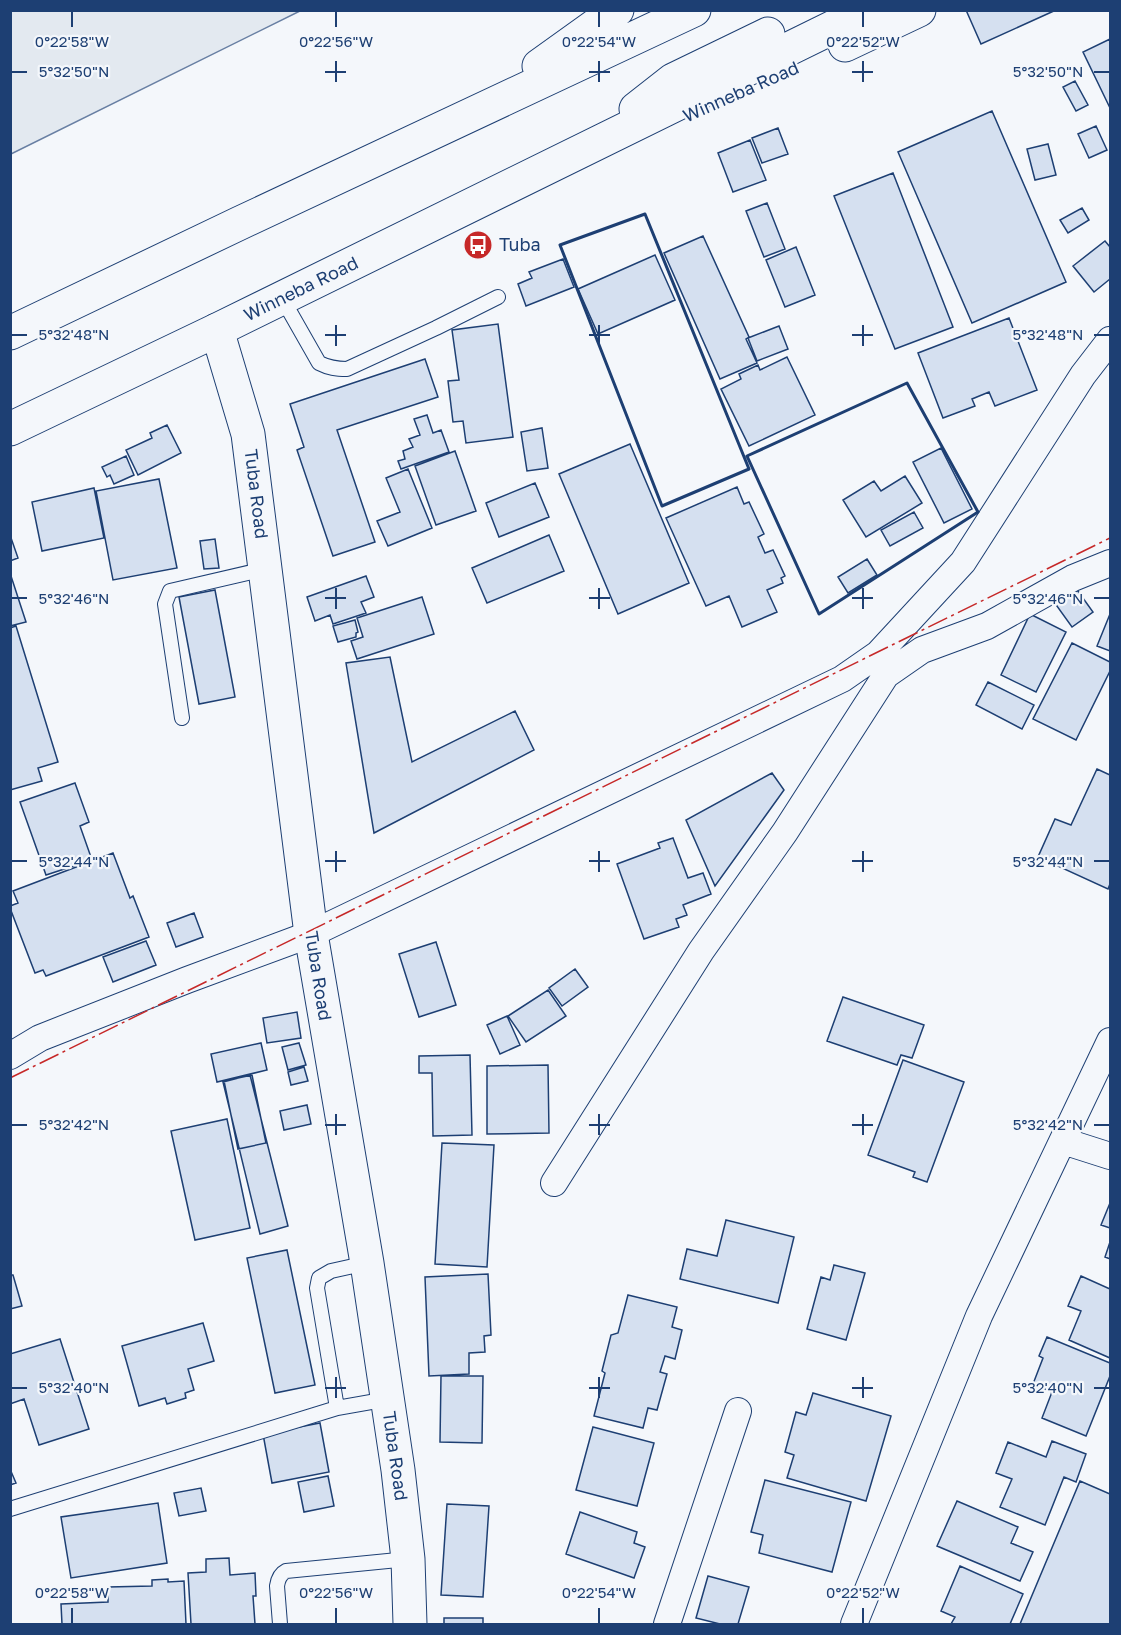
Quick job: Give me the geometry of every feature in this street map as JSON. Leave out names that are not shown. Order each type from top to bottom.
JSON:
[{"type":"main road","points":[[475,113],[617,10]]},
{"type":"main road","points":[[475,113],[654,10]]},
{"type":"main road","points":[[10,333],[208,237],[694,10]]},
{"type":"main road","name":"Winneba Road","points":[[591,146],[673,80],[816,10]]},
{"type":"main road","name":"Winneba Road","points":[[10,429],[218,330],[868,10]]},
{"type":"main road","name":"Winneba Road","points":[[591,146],[690,117],[919,10]]},
{"type":"main road","name":"Tuba Road","points":[[218,330],[248,434],[311,934],[367,1263],[398,1470],[408,1558],[410,1624]]},
{"type":"street","points":[[554,1183],[701,951],[785,832],[882,665],[963,562],[1083,375],[1110,340]]},
{"type":"street","points":[[10,1056],[40,1038],[311,934],[842,679],[987,626],[1073,578],[1110,563]]},
{"type":"street","points":[[854,1624],[979,1316],[1110,1041]]},
{"type":"street","points":[[1063,1141],[1110,1156]]},
{"type":"street","points":[[667,1624],[738,1411]]},
{"type":"lane","points":[[282,298],[320,363],[327,367],[346,369],[498,297]]},
{"type":"lane","points":[[182,718],[165,604],[170,591],[265,568]]},
{"type":"lane","points":[[337,1408],[317,1288],[319,1278],[331,1270],[367,1263]]},
{"type":"lane","points":[[10,1509],[337,1408],[388,1399]]},
{"type":"lane","points":[[280,1624],[277,1586],[282,1573],[408,1558]]},
{"type":"shaded area","points":[[11,10],[300,10],[300,11],[11,154]]},
{"type":"building","points":[[966,10],[1056,10],[981,44]]},
{"type":"building","points":[[1110,39],[1110,108],[1083,52]]},
{"type":"building","points":[[1075,81],[1088,105],[1076,111],[1063,87]]},
{"type":"building","points":[[992,111],[1066,282],[972,323],[898,152]]},
{"type":"building","points":[[1096,126],[1107,150],[1089,158],[1078,134]]},
{"type":"building","points":[[778,128],[788,154],[762,163],[752,138]]},
{"type":"building","points":[[750,140],[766,180],[733,192],[718,153]]},
{"type":"building","points":[[1048,144],[1056,175],[1035,180],[1027,149]]},
{"type":"building","points":[[893,173],[953,327],[895,349],[834,196]]},
{"type":"building","points":[[767,203],[785,249],[764,257],[746,211]]},
{"type":"building","points":[[1082,208],[1089,220],[1068,233],[1060,220]]},
{"type":"building","points":[[703,236],[749,337],[746,339],[757,363],[720,379],[664,253]]},
{"type":"building","points":[[1105,241],[1110,247],[1110,279],[1094,292],[1073,266]]},
{"type":"building","points":[[796,247],[815,295],[785,307],[766,260]]},
{"type":"building","points":[[655,255],[675,300],[598,334],[578,289]]},
{"type":"building","points":[[563,259],[574,287],[526,306],[518,284],[532,278],[529,272]]},
{"type":"building","points":[[1009,318],[1037,390],[995,406],[989,392],[972,399],[975,406],[943,418],[918,353]]},
{"type":"building","points":[[498,324],[513,437],[466,443],[463,421],[453,422],[448,381],[459,380],[452,330]]},
{"type":"building","points":[[779,326],[788,349],[757,361],[748,338]]},
{"type":"building","points":[[787,357],[815,415],[749,446],[721,389],[741,379],[739,374],[758,365],[760,370]]},
{"type":"building","points":[[425,359],[438,397],[337,430],[375,542],[333,556],[297,450],[304,447],[290,404]]},
{"type":"building","points":[[427,415],[433,433],[441,430],[449,452],[401,469],[398,461],[405,459],[403,451],[413,447],[409,439],[420,435],[414,419]]},
{"type":"building","points":[[167,425],[181,453],[138,475],[126,450],[152,438],[150,433]]},
{"type":"building","points":[[542,428],[548,468],[527,471],[521,432]]},
{"type":"building","points":[[630,444],[689,583],[618,614],[559,474]]},
{"type":"building","points":[[941,448],[972,509],[944,523],[913,462]]},
{"type":"building","points":[[455,451],[476,511],[436,525],[415,466]]},
{"type":"building","points":[[126,456],[134,475],[114,484],[110,475],[107,477],[102,467]]},
{"type":"building","points":[[408,469],[432,528],[388,546],[377,521],[400,512],[386,478]]},
{"type":"building","points":[[905,476],[922,503],[866,537],[843,500],[874,481],[881,491]]},
{"type":"building","points":[[159,479],[177,568],[113,580],[96,491]]},
{"type":"building","points":[[535,483],[549,517],[499,537],[486,503]]},
{"type":"building","points":[[737,487],[744,504],[749,502],[764,534],[758,537],[765,553],[773,550],[785,576],[781,578],[783,583],[767,590],[777,612],[742,627],[729,596],[706,606],[666,518]]},
{"type":"building","points":[[94,488],[104,538],[42,551],[32,502]]},
{"type":"building","points":[[914,512],[923,528],[890,546],[881,530]]},
{"type":"building","points":[[10,535],[18,558],[10,561]]},
{"type":"building","points":[[549,535],[564,571],[487,603],[472,568]]},
{"type":"building","points":[[215,539],[219,568],[204,569],[200,541]]},
{"type":"building","points":[[867,559],[877,575],[848,593],[838,577]]},
{"type":"building","points":[[10,573],[26,622],[10,626]]},
{"type":"building","points":[[366,576],[374,597],[361,602],[366,613],[333,624],[330,615],[315,621],[307,597]]},
{"type":"building","points":[[1075,587],[1093,612],[1072,627],[1054,602]]},
{"type":"building","points":[[215,590],[235,697],[199,704],[179,597]]},
{"type":"building","points":[[422,597],[434,634],[357,659],[351,641],[363,637],[357,618]]},
{"type":"building","points":[[1030,614],[1066,632],[1036,692],[1001,675]]},
{"type":"building","points":[[1110,614],[1110,651],[1097,646]]},
{"type":"building","points":[[355,620],[358,632],[356,637],[338,642],[333,626]]},
{"type":"building","points":[[16,626],[58,762],[38,768],[42,781],[10,790],[10,628]]},
{"type":"building","points":[[1072,643],[1110,662],[1110,671],[1076,740],[1033,719]]},
{"type":"building","points":[[390,657],[412,762],[515,711],[534,750],[374,833],[346,663]]},
{"type":"building","points":[[988,682],[1034,705],[1022,729],[976,705]]},
{"type":"building","points":[[1097,769],[1110,775],[1110,884],[1108,889],[1038,857],[1055,819],[1071,825]]},
{"type":"building","points":[[772,773],[784,790],[715,886],[686,820]]},
{"type":"building","points":[[75,783],[89,822],[80,826],[92,860],[46,875],[20,802]]},
{"type":"building","points":[[673,838],[688,878],[703,873],[711,894],[683,905],[687,915],[676,919],[679,927],[644,939],[617,864],[660,848],[658,843]]},
{"type":"building","points":[[113,853],[130,898],[133,896],[149,937],[46,976],[43,970],[35,973],[10,908],[18,903],[13,891]]},
{"type":"building","points":[[194,913],[203,937],[176,947],[167,923]]},
{"type":"building","points":[[146,941],[156,965],[113,982],[103,957]]},
{"type":"building","points":[[436,942],[456,1005],[419,1017],[399,954]]},
{"type":"building","points":[[575,969],[588,987],[562,1006],[549,988]]},
{"type":"building","points":[[548,990],[566,1016],[526,1042],[508,1016]]},
{"type":"building","points":[[843,997],[924,1025],[912,1058],[901,1055],[897,1065],[827,1041]]},
{"type":"building","points":[[297,1012],[301,1038],[267,1043],[263,1018]]},
{"type":"building","points":[[507,1016],[520,1045],[500,1054],[487,1025]]},
{"type":"building","points":[[261,1043],[267,1070],[217,1082],[211,1054]]},
{"type":"building","points":[[299,1043],[306,1065],[288,1070],[282,1047]]},
{"type":"building","points":[[470,1055],[472,1135],[433,1136],[432,1073],[419,1073],[419,1056]]},
{"type":"building","points":[[903,1060],[964,1082],[927,1182],[913,1177],[915,1172],[868,1155]]},
{"type":"building","points":[[548,1065],[549,1133],[487,1134],[487,1066]]},
{"type":"building","points":[[304,1067],[308,1081],[291,1085],[288,1072]]},
{"type":"building","points":[[250,1075],[288,1226],[260,1234],[223,1082]]},
{"type":"building","points":[[252,1075],[266,1143],[238,1149],[224,1081]]},
{"type":"building","points":[[307,1105],[311,1124],[284,1130],[280,1111]]},
{"type":"building","points":[[227,1119],[250,1228],[195,1240],[171,1131]]},
{"type":"building","points":[[442,1143],[494,1145],[487,1267],[435,1264]]},
{"type":"building","points":[[1110,1203],[1110,1228],[1101,1225]]},
{"type":"building","points":[[726,1220],[794,1237],[778,1303],[680,1279],[687,1249],[717,1256]]},
{"type":"building","points":[[1110,1242],[1110,1259],[1105,1257]]},
{"type":"building","points":[[287,1250],[315,1385],[275,1393],[247,1258]]},
{"type":"building","points":[[834,1265],[865,1273],[846,1340],[807,1329],[821,1277],[830,1280]]},
{"type":"building","points":[[488,1274],[491,1335],[484,1336],[485,1352],[469,1353],[469,1374],[429,1376],[425,1277]]},
{"type":"building","points":[[10,1275],[13,1275],[22,1306],[10,1309]]},
{"type":"building","points":[[1081,1276],[1110,1289],[1110,1358],[1069,1340],[1081,1311],[1068,1306]]},
{"type":"building","points":[[628,1295],[677,1307],[672,1327],[682,1330],[675,1359],[665,1356],[660,1372],[667,1374],[657,1410],[648,1408],[643,1428],[594,1416],[605,1373],[602,1371],[611,1335],[618,1333]]},
{"type":"building","points":[[203,1323],[214,1361],[188,1369],[194,1390],[185,1393],[186,1398],[167,1404],[165,1398],[139,1406],[122,1346]]},
{"type":"building","points":[[1047,1337],[1110,1363],[1110,1376],[1086,1436],[1042,1418],[1052,1392],[1033,1384],[1043,1358],[1039,1356]]},
{"type":"building","points":[[60,1339],[89,1429],[39,1445],[24,1399],[10,1404],[10,1354]]},
{"type":"building","points":[[441,1376],[483,1376],[482,1443],[440,1442]]},
{"type":"building","points":[[813,1393],[891,1416],[866,1501],[787,1478],[794,1455],[785,1452],[796,1412],[806,1415]]},
{"type":"building","points":[[320,1423],[329,1472],[272,1483],[263,1434]]},
{"type":"building","points":[[593,1427],[654,1443],[637,1506],[576,1490]]},
{"type":"building","points":[[1052,1441],[1086,1454],[1076,1482],[1064,1477],[1045,1525],[1000,1507],[1012,1479],[996,1473],[1008,1442],[1046,1457]]},
{"type":"building","points":[[10,1469],[16,1483],[10,1485]]},
{"type":"building","points":[[328,1476],[334,1506],[304,1512],[298,1482]]},
{"type":"building","points":[[765,1480],[851,1502],[832,1572],[759,1553],[763,1535],[751,1532]]},
{"type":"building","points":[[1080,1481],[1110,1494],[1110,1624],[1020,1624]]},
{"type":"building","points":[[201,1488],[206,1511],[179,1516],[174,1493]]},
{"type":"building","points":[[957,1501],[1018,1527],[1011,1543],[1033,1552],[1020,1581],[937,1546]]},
{"type":"building","points":[[158,1503],[167,1563],[71,1578],[61,1517]]},
{"type":"building","points":[[447,1504],[489,1506],[483,1597],[441,1595]]},
{"type":"building","points":[[580,1512],[637,1532],[634,1543],[645,1547],[634,1578],[566,1554]]},
{"type":"building","points":[[229,1558],[230,1575],[255,1573],[256,1596],[253,1596],[255,1624],[191,1624],[188,1573],[206,1572],[206,1559]]},
{"type":"building","points":[[960,1566],[1023,1594],[1010,1624],[951,1624],[955,1617],[941,1611]]},
{"type":"building","points":[[708,1576],[749,1587],[738,1624],[720,1624],[696,1618]]},
{"type":"building","points":[[168,1579],[168,1582],[184,1581],[186,1624],[62,1624],[61,1604],[108,1602],[108,1587],[152,1586],[152,1580]]},
{"type":"building","points":[[444,1618],[483,1618],[483,1624],[444,1624]]},
{"type":"wall","points":[[645,214],[749,469],[662,506],[560,245],[645,214]]},
{"type":"wall","points":[[907,383],[978,512],[819,614],[747,456],[907,383]]},
{"type":"power","points":[[10,1078],[1110,538]]},
{"type":"place","name":"Tuba","points":[[478,245]]}]
